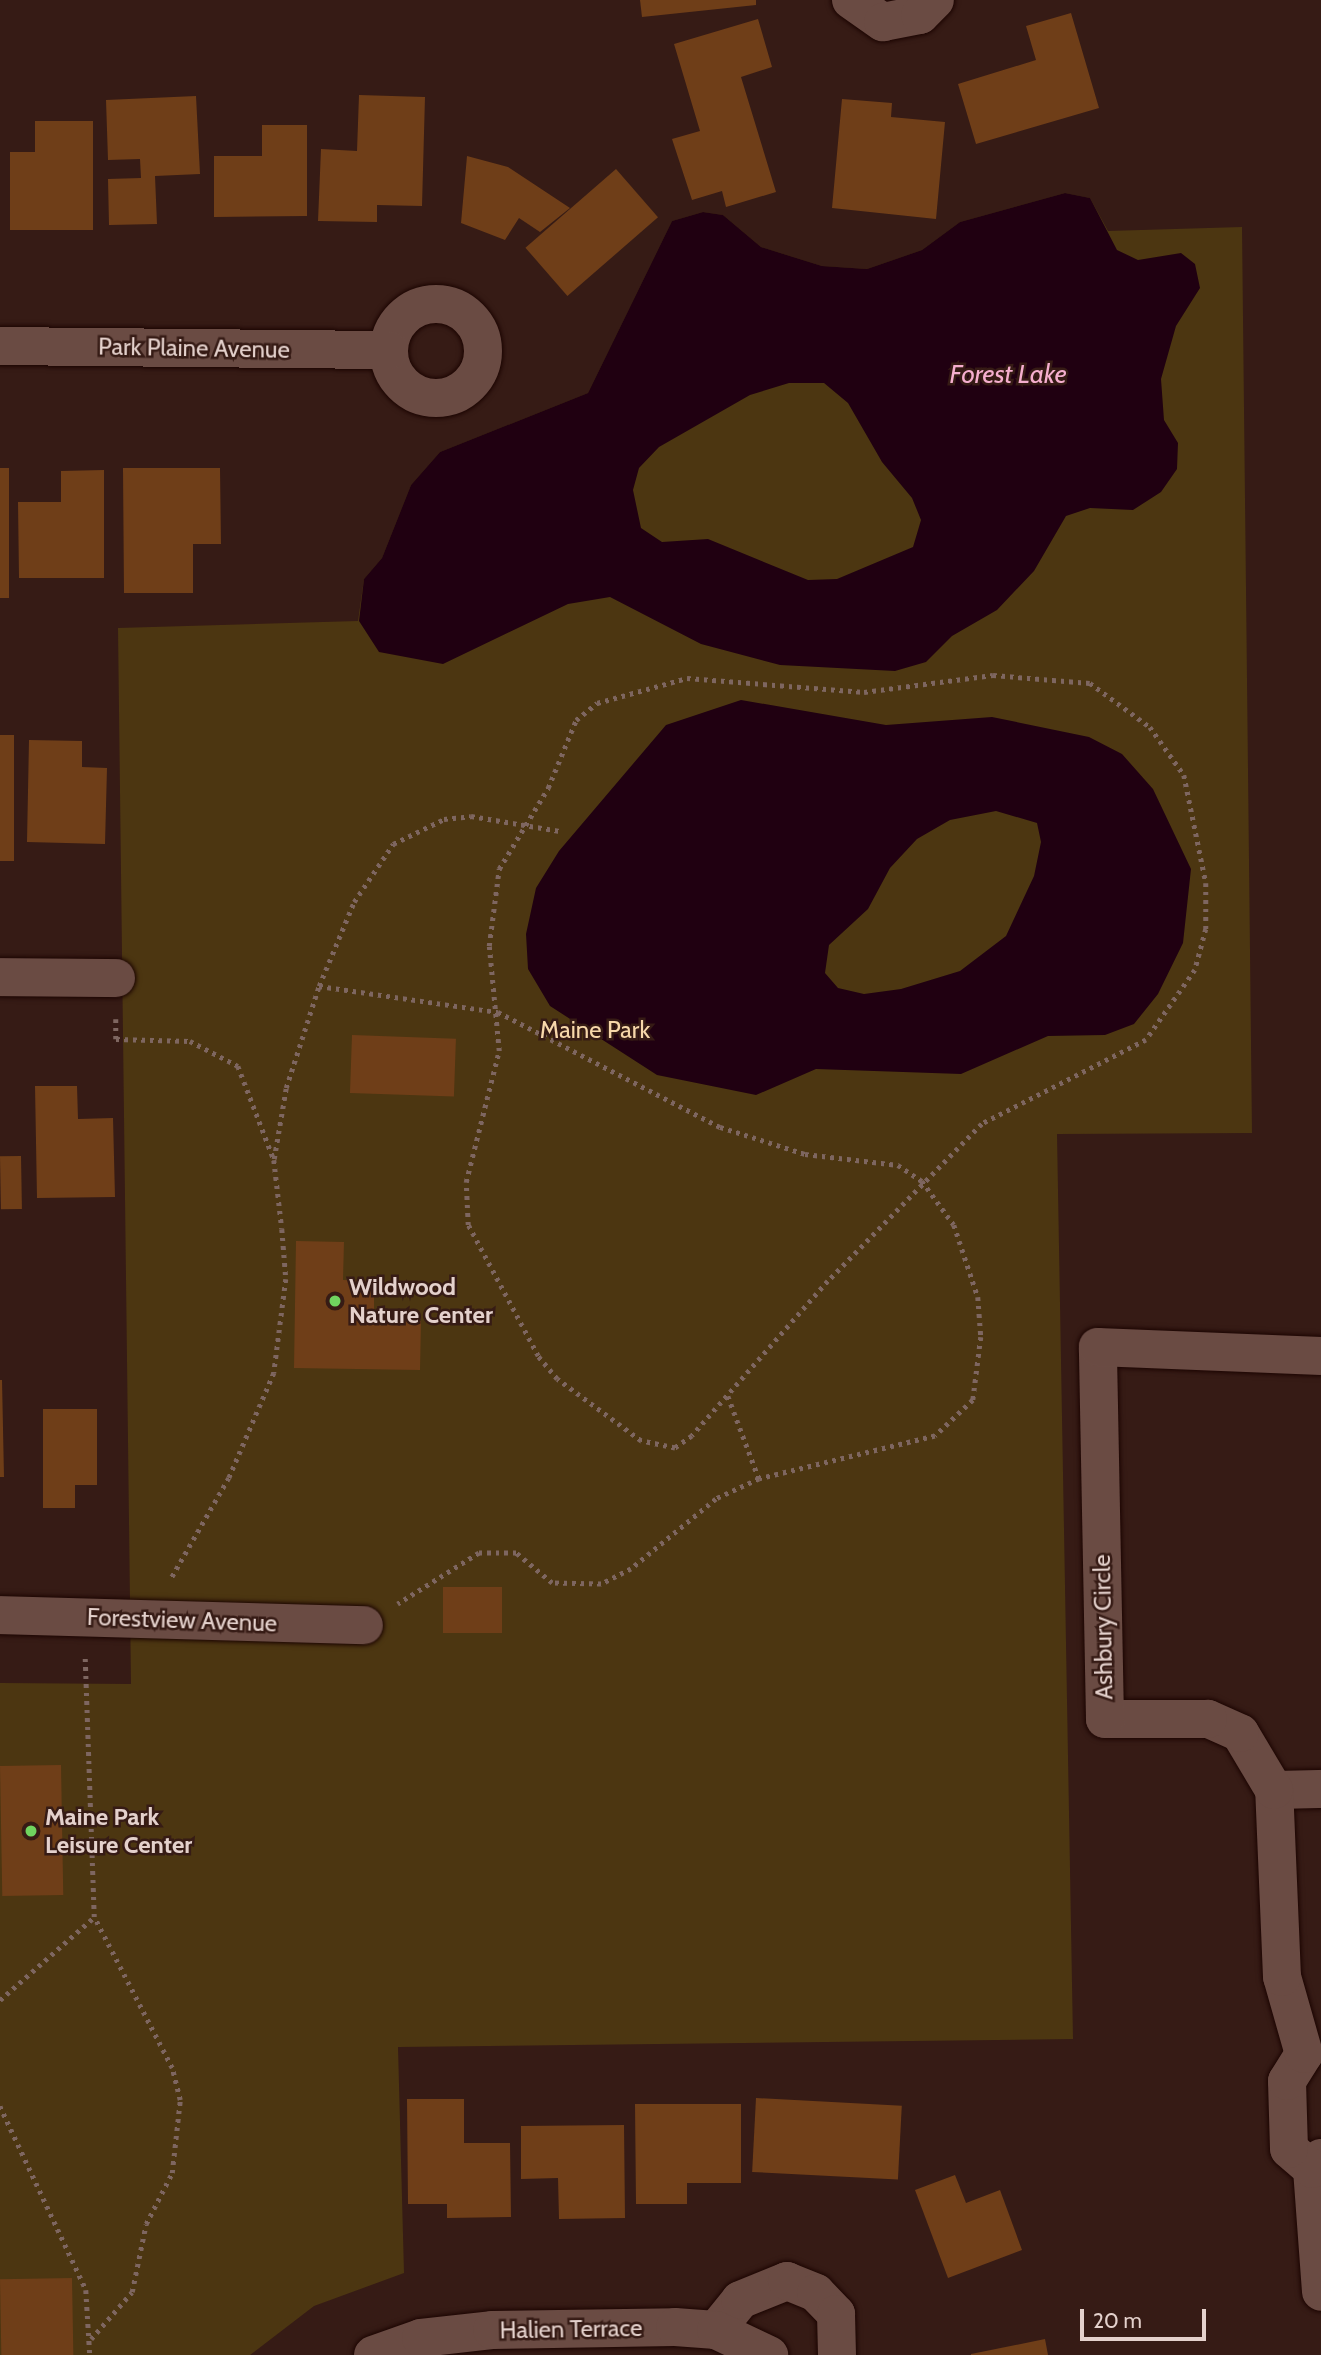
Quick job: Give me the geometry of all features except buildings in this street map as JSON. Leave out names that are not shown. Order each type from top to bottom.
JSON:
[{"type":"street","points":[[851,0],[883,22],[920,15],[935,0]]},
{"type":"street","name":"Park Plaine Avenue","points":[[0,346],[388,350]]},
{"type":"street","points":[[0,977],[116,978]]},
{"type":"street","name":"Ashbury Circle","points":[[1312,2048],[1282,1977],[1274,1790],[1240,1733],[1208,1719],[1105,1718],[1098,1346],[1321,1356]]},
{"type":"street","name":"Forestview Avenue","points":[[0,1615],[363,1625]]},
{"type":"street","points":[[1274,1790],[1321,1789]]},
{"type":"street","points":[[1312,2048],[1287,2081],[1289,2149],[1317,2163],[1321,2292]]},
{"type":"street","points":[[716,2330],[740,2300],[787,2281],[816,2293],[836,2314],[837,2355]]},
{"type":"street","name":"Halien Terrace","points":[[373,2355],[421,2338],[492,2330],[716,2330],[768,2354]]},
{"type":"path","points":[[1049,675],[1090,683],[1150,727],[1184,775],[1200,831],[1206,929],[1195,970],[1146,1040],[982,1124],[922,1181],[692,1436],[675,1448],[661,1446],[631,1434],[557,1379],[538,1356],[468,1225],[465,1204],[496,1064],[498,1012],[490,908],[499,869],[528,822],[576,720],[597,703],[643,686],[687,678],[864,692],[1049,675]]},
{"type":"path","points":[[148,1619],[229,1478],[282,1349],[286,1279],[274,1160],[286,1087],[319,986],[354,902],[393,844],[444,819],[498,816],[560,831]]},
{"type":"path","points":[[116,978],[116,1039],[190,1041],[238,1066],[274,1160]]},
{"type":"path","points":[[319,986],[498,1012],[720,1127],[805,1154],[875,1158],[922,1181],[954,1225],[978,1297],[981,1337],[973,1400],[935,1436],[759,1479],[716,1499],[631,1569],[601,1584],[552,1583],[516,1553],[479,1553],[363,1625]]},
{"type":"path","points":[[728,1396],[759,1479]]},
{"type":"path","points":[[83,1617],[94,1917],[172,2068],[180,2100],[172,2173],[146,2224],[132,2292],[90,2339]]},
{"type":"path","points":[[0,2000],[94,1917]]},
{"type":"path","points":[[0,2106],[86,2290],[90,2355]]},
{"type":"green space","name":"Maine Park","points":[[1065,193],[1090,198],[1108,231],[1242,227],[1252,1133],[1057,1134],[1073,2039],[398,2047],[404,2273],[314,2306],[250,2355],[0,2355],[0,1683],[131,1684],[118,628],[358,621],[364,579],[382,558],[411,485],[440,452],[588,393],[672,221],[703,212],[723,215],[761,247],[822,266],[867,269],[922,250],[960,222]]},
{"type":"water","name":"Forest Lake","points":[[1065,193],[1090,198],[1117,250],[1138,260],[1181,253],[1195,264],[1200,288],[1176,326],[1161,379],[1164,420],[1178,443],[1177,469],[1161,492],[1133,510],[1090,508],[1066,516],[1034,571],[997,610],[952,636],[926,662],[895,671],[780,665],[701,644],[610,597],[568,604],[443,664],[379,652],[359,621],[364,579],[382,558],[411,485],[440,452],[588,393],[672,221],[703,212],[723,215],[761,247],[822,266],[867,269],[922,250],[960,222]],"holes":[[[789,383],[824,383],[848,403],[882,462],[912,498],[921,520],[913,547],[837,579],[808,580],[708,539],[662,542],[641,528],[633,490],[639,468],[659,447],[750,395]]]},
{"type":"water","points":[[741,700],[886,725],[992,717],[1089,737],[1122,754],[1153,789],[1191,869],[1183,943],[1158,994],[1134,1024],[1105,1035],[1048,1036],[961,1074],[816,1069],[756,1095],[657,1075],[550,1006],[528,969],[526,934],[536,888],[559,851],[666,725]],"holes":[[[996,811],[1037,823],[1041,842],[1034,876],[1006,936],[960,971],[901,989],[864,994],[838,988],[825,973],[829,945],[868,909],[890,868],[917,839],[950,820]]]},
{"type":"place","name":"Wildwood Nature Center","points":[[335,1301]]},
{"type":"place","name":"Maine Park Leisure Center","points":[[31,1831]]}]
